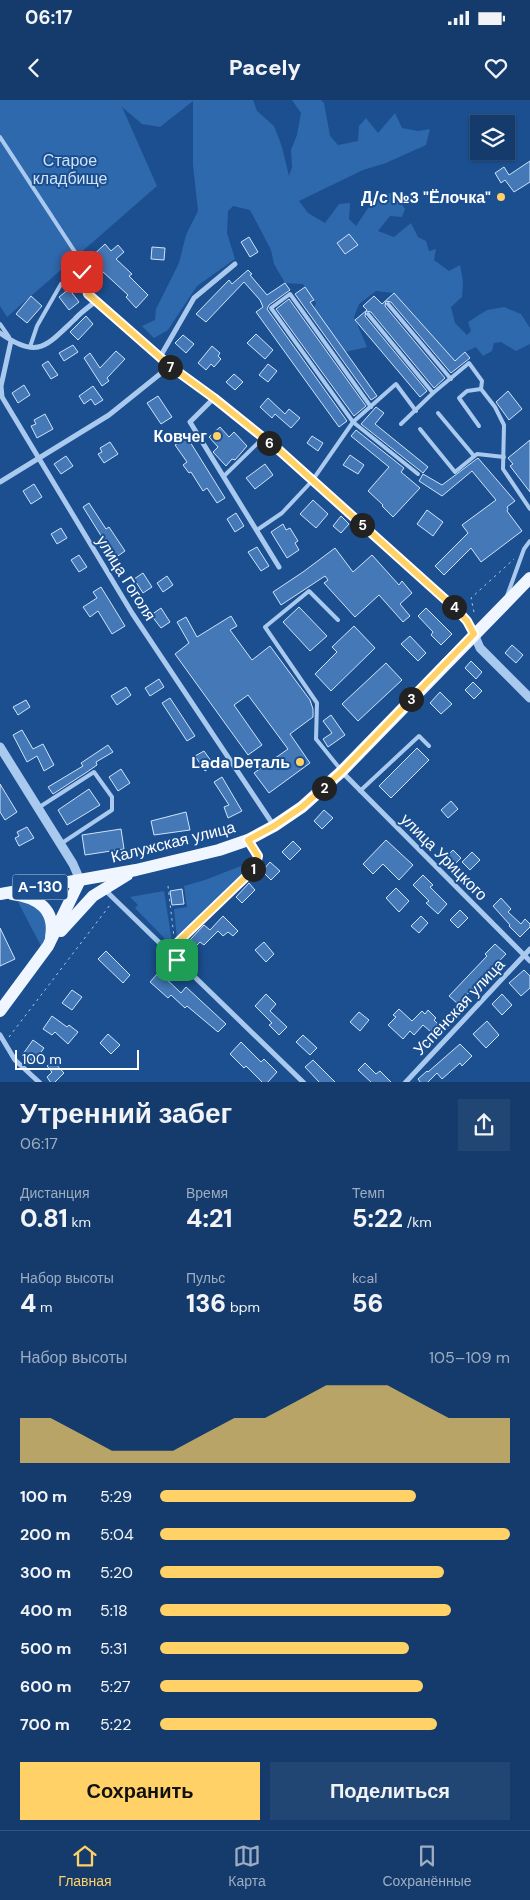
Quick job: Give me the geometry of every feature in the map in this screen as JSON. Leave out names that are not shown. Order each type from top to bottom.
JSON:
[{"type":"main road","name":"Калужская улица","points":[[80,880],[136,870],[219,850],[248,840],[274,826],[302,807],[341,772],[530,578]]},
{"type":"main road","points":[[0,1010],[48,946],[85,904],[104,888],[136,870]]},
{"type":"main road","points":[[48,946],[80,880]]},
{"type":"main road","name":"А-130","points":[[0,894],[80,880]]},
{"type":"main road","points":[[0,894],[26,897],[37,902],[46,910],[50,916],[52,929],[48,946]]},
{"type":"street","points":[[160,358],[194,298],[235,264]]},
{"type":"street","points":[[0,333],[12,341],[30,348],[43,346],[56,338],[96,301],[160,358],[280,451],[457,610],[467,621],[480,648],[530,698]]},
{"type":"street","name":"улица Гоголя","points":[[12,341],[1,386],[2,397],[132,613],[274,826]]},
{"type":"street","points":[[0,482],[109,415],[170,366]]},
{"type":"street","points":[[214,398],[190,422],[279,567]]},
{"type":"street","points":[[0,747],[61,844],[80,880]]},
{"type":"street","name":"улица Урицкого","points":[[341,772],[530,961]]},
{"type":"street","points":[[104,888],[304,1082]]},
{"type":"street","name":"Успенская улица","points":[[405,1082],[530,949]]},
{"type":"street","points":[[0,1035],[15,1060],[40,1082]]},
{"type":"lane","points":[[0,137],[77,255],[88,294],[96,301]]},
{"type":"lane","points":[[30,348],[37,326],[60,284],[82,272]]},
{"type":"lane","points":[[371,408],[290,294],[272,308],[353,422],[418,474]]},
{"type":"lane","points":[[388,304],[451,379]]},
{"type":"lane","points":[[368,314],[434,393]]},
{"type":"lane","points":[[0,324],[12,341]]},
{"type":"lane","points":[[401,424],[469,363],[482,381],[481,389],[495,407],[504,425],[503,468],[530,509]]},
{"type":"lane","points":[[257,530],[282,513],[312,481],[353,422],[396,384],[416,411]]},
{"type":"lane","points":[[478,426],[459,398],[467,391],[481,389]]},
{"type":"lane","points":[[438,413],[474,456]]},
{"type":"lane","points":[[420,429],[455,472],[476,454],[504,457]]},
{"type":"lane","points":[[224,476],[263,438]]},
{"type":"lane","points":[[504,604],[524,549],[530,541]]},
{"type":"lane","points":[[338,620],[310,591],[265,627],[317,703],[316,739],[341,772]]},
{"type":"lane","points":[[360,791],[419,736],[429,746]]},
{"type":"lane","points":[[38,808],[94,772],[112,797],[112,810],[61,844]]},
{"type":"lane","points":[[168,951],[255,868],[258,856],[248,840]]},
{"type":"path","points":[[474,612],[471,598],[524,549]]},
{"type":"path","points":[[168,886],[175,945]]},
{"type":"path","points":[[5,1043],[108,907],[116,900]]},
{"type":"green space","name":"Старое кладбище","points":[[0,100],[253,100],[257,111],[274,126],[282,147],[289,176],[292,167],[291,150],[297,135],[301,113],[292,100],[321,100],[324,103],[330,136],[338,145],[358,141],[359,126],[366,118],[378,133],[395,113],[402,128],[418,131],[430,129],[426,145],[386,163],[363,170],[299,201],[308,213],[325,223],[339,204],[350,203],[349,219],[356,226],[377,195],[394,193],[405,209],[402,217],[390,216],[378,231],[394,237],[411,223],[418,237],[426,241],[429,251],[436,249],[434,260],[449,271],[460,265],[463,282],[462,297],[451,307],[455,323],[467,335],[471,331],[468,322],[487,310],[504,307],[521,314],[530,328],[530,344],[516,351],[501,342],[494,343],[492,351],[483,356],[476,347],[465,352],[455,361],[394,293],[376,291],[359,304],[354,317],[367,347],[345,352],[314,308],[316,303],[303,284],[285,283],[274,264],[271,250],[250,210],[233,206],[228,211],[227,233],[235,259],[197,286],[168,330],[154,338],[142,326],[155,320],[156,309],[179,263],[186,235],[198,211],[193,165],[193,101],[160,127],[142,124],[122,107],[157,186],[7,317],[0,306]]},
{"type":"green space","points":[[251,862],[251,867],[177,939],[174,909],[187,907],[184,886]]},
{"type":"green space","points":[[164,891],[172,942],[170,944],[135,908],[138,905],[130,897]]},
{"type":"green space","points":[[22,901],[33,904],[47,920],[46,939],[41,946],[18,902]]},
{"type":"building","points":[[530,161],[530,182],[514,192],[505,180],[501,183],[495,173],[504,167],[509,175]]},
{"type":"building","points":[[349,234],[358,245],[345,254],[337,243]]},
{"type":"building","points":[[249,237],[258,252],[250,257],[241,242]]},
{"type":"building","points":[[105,244],[111,251],[118,245],[124,252],[116,259],[132,274],[129,276],[148,295],[136,308],[126,297],[128,295],[102,271],[100,273],[88,260]]},
{"type":"building","points":[[152,247],[165,248],[164,260],[151,259]]},
{"type":"building","points":[[248,270],[267,295],[285,283],[290,290],[269,305],[267,309],[347,421],[339,427],[256,312],[263,307],[260,300],[244,282],[206,322],[196,314],[229,280],[232,284]]},
{"type":"building","points":[[305,287],[314,300],[310,302],[377,396],[371,400],[295,294]]},
{"type":"building","points":[[69,289],[79,302],[69,310],[59,297]]},
{"type":"building","points":[[394,293],[455,361],[465,352],[470,358],[451,373],[391,302],[386,301],[385,306],[445,378],[434,388],[371,312],[366,311],[365,316],[427,391],[420,397],[355,320],[367,310],[363,306],[374,296],[382,304]]},
{"type":"building","points":[[31,296],[42,306],[27,323],[16,314]]},
{"type":"building","points":[[289,299],[366,406],[354,416],[276,309]]},
{"type":"building","points":[[86,316],[93,324],[78,340],[70,332]]},
{"type":"building","points":[[256,334],[273,350],[265,359],[247,343]]},
{"type":"building","points":[[183,335],[194,344],[186,353],[175,343]]},
{"type":"building","points":[[73,345],[78,352],[64,361],[59,353]]},
{"type":"building","points":[[212,346],[220,353],[218,356],[221,359],[214,367],[211,364],[206,370],[198,363]]},
{"type":"building","points":[[116,351],[125,359],[107,378],[109,381],[102,386],[84,358],[90,353],[100,368]]},
{"type":"building","points":[[48,361],[58,375],[51,379],[42,365]]},
{"type":"building","points":[[268,364],[277,371],[268,382],[259,375]]},
{"type":"building","points":[[234,374],[243,382],[235,390],[226,382]]},
{"type":"building","points":[[24,385],[30,395],[18,403],[12,393]]},
{"type":"building","points":[[93,386],[103,400],[95,405],[91,399],[84,404],[79,396]]},
{"type":"building","points":[[508,391],[522,409],[509,420],[496,402]]},
{"type":"building","points":[[158,396],[172,417],[161,424],[147,403]]},
{"type":"building","points":[[268,398],[285,414],[289,409],[300,418],[291,428],[275,414],[272,418],[260,407]]},
{"type":"building","points":[[376,407],[384,413],[375,424],[428,467],[423,473],[361,424]]},
{"type":"building","points":[[45,414],[53,429],[37,438],[31,426],[36,424],[34,420]]},
{"type":"building","points":[[220,427],[229,437],[234,432],[247,446],[235,460],[232,459],[226,466],[213,452],[218,447],[209,437]]},
{"type":"building","points":[[356,430],[404,468],[401,472],[420,488],[393,517],[368,491],[389,467],[351,436]]},
{"type":"building","points":[[312,436],[323,443],[318,451],[307,443]]},
{"type":"building","points":[[187,437],[225,498],[217,503],[207,488],[203,491],[191,472],[189,473],[183,465],[187,462],[175,445]]},
{"type":"building","points":[[530,440],[530,492],[510,466],[513,464],[508,458]]},
{"type":"building","points":[[110,442],[118,454],[104,463],[98,454],[102,452],[100,448]]},
{"type":"building","points":[[350,455],[364,465],[358,474],[343,465]]},
{"type":"building","points":[[66,456],[73,466],[61,474],[54,464]]},
{"type":"building","points":[[478,458],[515,501],[507,507],[507,511],[522,531],[481,562],[471,548],[444,575],[435,566],[468,533],[462,525],[496,500],[472,471],[442,496],[419,481],[423,474],[442,485]]},
{"type":"building","points":[[265,464],[273,475],[255,489],[246,478]]},
{"type":"building","points":[[34,484],[42,497],[31,504],[23,491]]},
{"type":"building","points":[[313,500],[328,514],[316,528],[300,514]]},
{"type":"building","points":[[89,503],[106,529],[109,527],[125,551],[115,558],[83,507]]},
{"type":"building","points":[[427,510],[443,522],[433,536],[417,524]]},
{"type":"building","points":[[236,513],[244,526],[235,532],[227,519]]},
{"type":"building","points":[[341,516],[349,524],[341,533],[333,526]]},
{"type":"building","points":[[283,524],[286,530],[290,528],[298,541],[295,543],[299,550],[287,558],[271,532]]},
{"type":"building","points":[[61,528],[67,538],[57,544],[51,534]]},
{"type":"building","points":[[257,547],[269,566],[261,571],[248,552]]},
{"type":"building","points":[[335,548],[353,572],[372,555],[399,585],[402,581],[412,593],[400,604],[410,616],[403,622],[379,595],[355,617],[324,583],[328,580],[325,576],[281,605],[273,592]]},
{"type":"building","points":[[79,555],[87,567],[79,572],[71,560]]},
{"type":"building","points":[[143,573],[152,587],[143,593],[134,579]]},
{"type":"building","points":[[167,576],[173,585],[163,592],[157,583]]},
{"type":"building","points":[[101,587],[125,626],[112,634],[98,611],[90,617],[83,607],[97,598],[93,592]]},
{"type":"building","points":[[299,607],[327,636],[310,651],[283,622]]},
{"type":"building","points":[[161,608],[170,622],[161,628],[151,615]]},
{"type":"building","points":[[426,608],[452,634],[441,645],[431,635],[433,632],[418,616]]},
{"type":"building","points":[[231,616],[237,626],[230,630],[252,660],[270,646],[310,700],[313,709],[313,717],[290,734],[310,763],[269,793],[254,773],[288,749],[248,695],[234,705],[262,745],[248,755],[175,654],[189,643],[177,622],[186,617],[197,637]]},
{"type":"building","points":[[354,626],[375,648],[331,691],[315,674],[337,652],[332,647]]},
{"type":"building","points":[[410,636],[426,653],[418,661],[401,644]]},
{"type":"building","points":[[512,645],[523,655],[516,663],[505,653]]},
{"type":"building","points":[[471,661],[482,672],[476,679],[465,668]]},
{"type":"building","points":[[386,663],[402,680],[358,721],[342,704]]},
{"type":"building","points":[[159,679],[164,687],[150,696],[145,688]]},
{"type":"building","points":[[473,682],[482,691],[474,699],[465,690]]},
{"type":"building","points":[[126,687],[131,695],[117,705],[111,696]]},
{"type":"building","points":[[440,692],[452,704],[441,714],[430,703]]},
{"type":"building","points":[[170,698],[195,736],[187,741],[162,703]]},
{"type":"building","points":[[26,700],[30,707],[18,715],[13,707]]},
{"type":"building","points":[[331,715],[345,735],[328,747],[323,739],[332,733],[323,721]]},
{"type":"building","points":[[22,730],[33,749],[43,744],[54,765],[44,771],[37,756],[27,762],[13,735]]},
{"type":"building","points":[[108,745],[113,752],[96,762],[97,765],[53,794],[48,787],[83,766],[81,763]]},
{"type":"building","points":[[417,748],[429,760],[391,798],[379,786]]},
{"type":"building","points":[[204,751],[214,765],[205,771],[195,756]]},
{"type":"building","points":[[121,769],[130,783],[118,791],[109,777]]},
{"type":"building","points":[[222,777],[242,811],[228,818],[224,807],[229,805],[214,782]]},
{"type":"building","points":[[0,784],[17,812],[5,820],[0,812]]},
{"type":"building","points":[[89,789],[100,805],[67,825],[58,810]]},
{"type":"building","points":[[451,801],[458,809],[448,818],[441,810]]},
{"type":"building","points":[[324,810],[333,818],[322,829],[314,821]]},
{"type":"building","points":[[186,812],[190,830],[154,835],[151,821]]},
{"type":"building","points":[[27,827],[34,838],[19,846],[15,838],[19,836],[17,832]]},
{"type":"building","points":[[121,829],[124,849],[85,855],[82,835]]},
{"type":"building","points":[[386,840],[413,865],[399,880],[383,864],[373,874],[363,864]]},
{"type":"building","points":[[293,841],[301,849],[290,860],[282,852]]},
{"type":"building","points":[[453,850],[461,858],[450,869],[442,861]]},
{"type":"building","points":[[472,852],[480,860],[470,870],[462,862]]},
{"type":"building","points":[[270,862],[280,871],[271,880],[262,871]]},
{"type":"building","points":[[423,875],[433,885],[430,887],[447,904],[438,914],[426,903],[429,901],[413,885]]},
{"type":"building","points":[[249,883],[255,890],[242,903],[236,897]]},
{"type":"building","points":[[396,888],[409,901],[399,912],[386,898]]},
{"type":"building","points":[[182,889],[184,904],[172,905],[170,891]]},
{"type":"building","points":[[501,898],[511,909],[508,912],[521,924],[525,919],[530,924],[530,927],[520,937],[493,906]]},
{"type":"building","points":[[460,910],[468,918],[458,928],[450,920]]},
{"type":"building","points":[[223,916],[238,931],[233,936],[228,932],[223,936],[218,931],[204,945],[200,942],[194,948],[188,942],[204,925],[210,930]]},
{"type":"building","points":[[421,916],[428,923],[419,933],[411,926]]},
{"type":"building","points":[[0,928],[15,959],[0,966]]},
{"type":"building","points":[[264,942],[274,954],[266,962],[255,950]]},
{"type":"building","points":[[495,944],[506,954],[458,1004],[449,996],[487,956],[485,954]]},
{"type":"building","points":[[106,951],[130,975],[123,983],[98,959]]},
{"type":"building","points":[[524,970],[530,976],[530,988],[521,996],[509,983]]},
{"type":"building","points":[[159,972],[181,993],[186,987],[226,1024],[218,1032],[187,1006],[185,1008],[171,995],[168,998],[150,982]]},
{"type":"building","points":[[72,990],[82,997],[72,1010],[62,1003]]},
{"type":"building","points":[[266,994],[276,1004],[270,1011],[287,1027],[279,1035],[269,1025],[272,1023],[255,1006]]},
{"type":"building","points":[[502,994],[512,1005],[502,1015],[492,1004]]},
{"type":"building","points":[[399,1009],[412,1021],[422,1011],[425,1014],[428,1010],[436,1018],[434,1020],[438,1024],[431,1032],[423,1025],[414,1035],[410,1031],[403,1039],[388,1025],[396,1017],[393,1015]]},
{"type":"building","points":[[359,1012],[369,1020],[360,1031],[350,1022]]},
{"type":"building","points":[[52,1016],[67,1027],[69,1025],[78,1032],[68,1044],[55,1032],[52,1035],[43,1029]]},
{"type":"building","points":[[487,1021],[499,1035],[486,1048],[473,1034]]},
{"type":"building","points":[[108,1034],[120,1045],[111,1054],[100,1043]]},
{"type":"building","points":[[303,1035],[317,1048],[310,1055],[296,1042]]},
{"type":"building","points":[[33,1040],[44,1048],[34,1062],[23,1054]]},
{"type":"building","points":[[241,1042],[261,1062],[264,1059],[277,1072],[268,1082],[262,1082],[246,1066],[244,1068],[230,1054]]},
{"type":"building","points":[[460,1044],[472,1056],[462,1066],[460,1063],[442,1079],[437,1073],[428,1082],[420,1082],[418,1079]]},
{"type":"building","points":[[313,1060],[335,1082],[319,1082],[305,1067]]},
{"type":"building","points":[[53,1061],[64,1073],[55,1082],[50,1082],[47,1077],[52,1072],[47,1066]]},
{"type":"building","points":[[365,1063],[376,1074],[380,1071],[391,1082],[371,1082],[358,1070]]},
{"type":"place","name":"Д/с №3 \"Ёлочка\"","points":[[501,197]]},
{"type":"place","name":"Ковчег","points":[[217,436]]},
{"type":"place","name":"Lada Dеталь","points":[[300,762]]},
{"type":"route","points":[[82,272],[88,294],[170,366],[214,398],[280,451],[457,610],[467,621],[474,634],[341,772],[302,807],[274,826],[248,840],[258,856],[255,868],[175,945],[177,960]]}]
